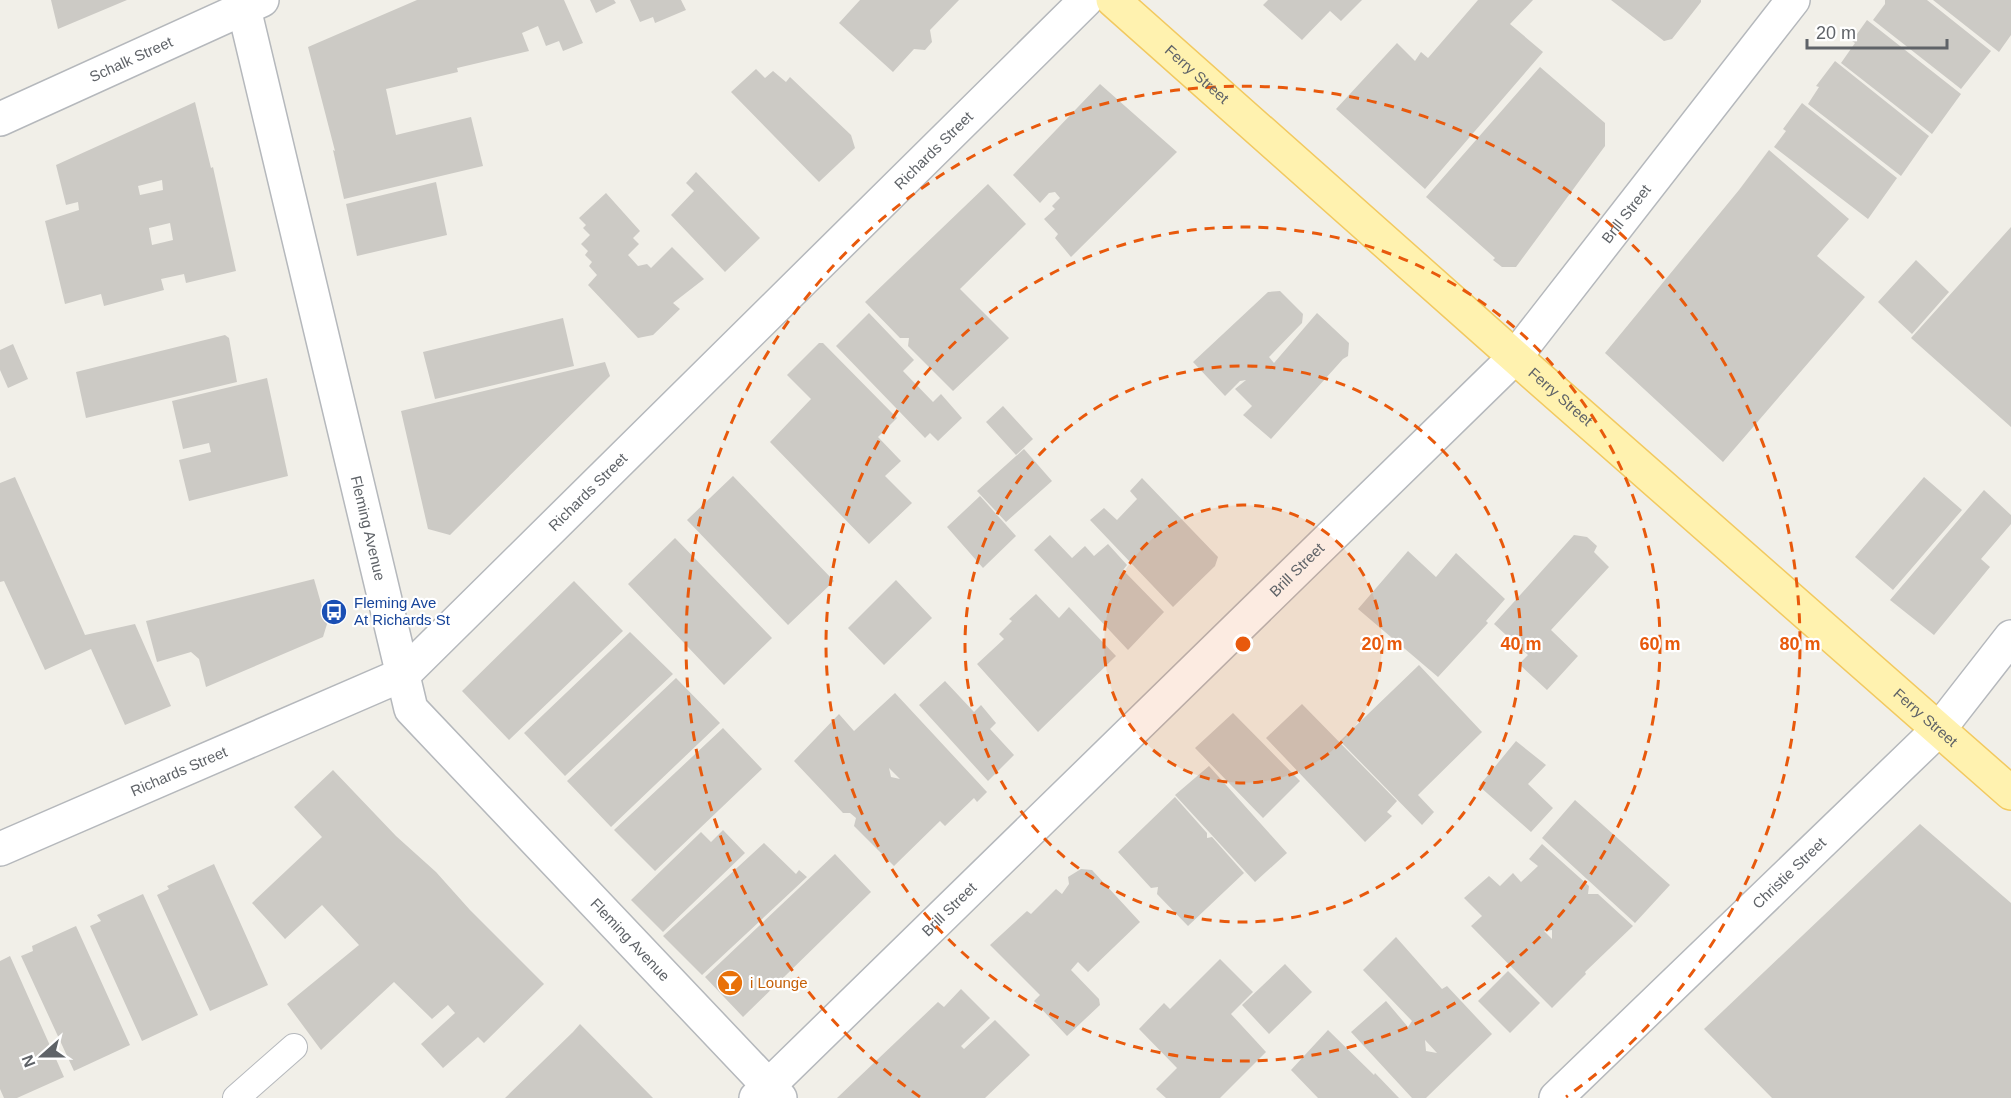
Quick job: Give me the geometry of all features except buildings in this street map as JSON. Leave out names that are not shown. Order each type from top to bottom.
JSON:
[{"type":"main road","name":"Ferry Street","points":[[1113,0],[1515,357],[2011,792]]},
{"type":"street","name":"Richards Street","points":[[0,849],[404,674],[1086,0]]},
{"type":"street","name":"Brill Street","points":[[768,1094],[1515,357],[1793,0]]},
{"type":"street","name":"Fleming Avenue","points":[[249,3],[411,709],[768,1094]]},
{"type":"street","name":"Schalk Street","points":[[0,119],[249,3]]},
{"type":"street","name":"Christie Street","points":[[1556,1098],[1940,728],[2011,637]]},
{"type":"lane","points":[[236,1098],[294,1047]]},
{"type":"place","name":"Fleming Ave At Richards St","points":[[334,612]]},
{"type":"place","name":"i Lounge","points":[[730,983]]}]
